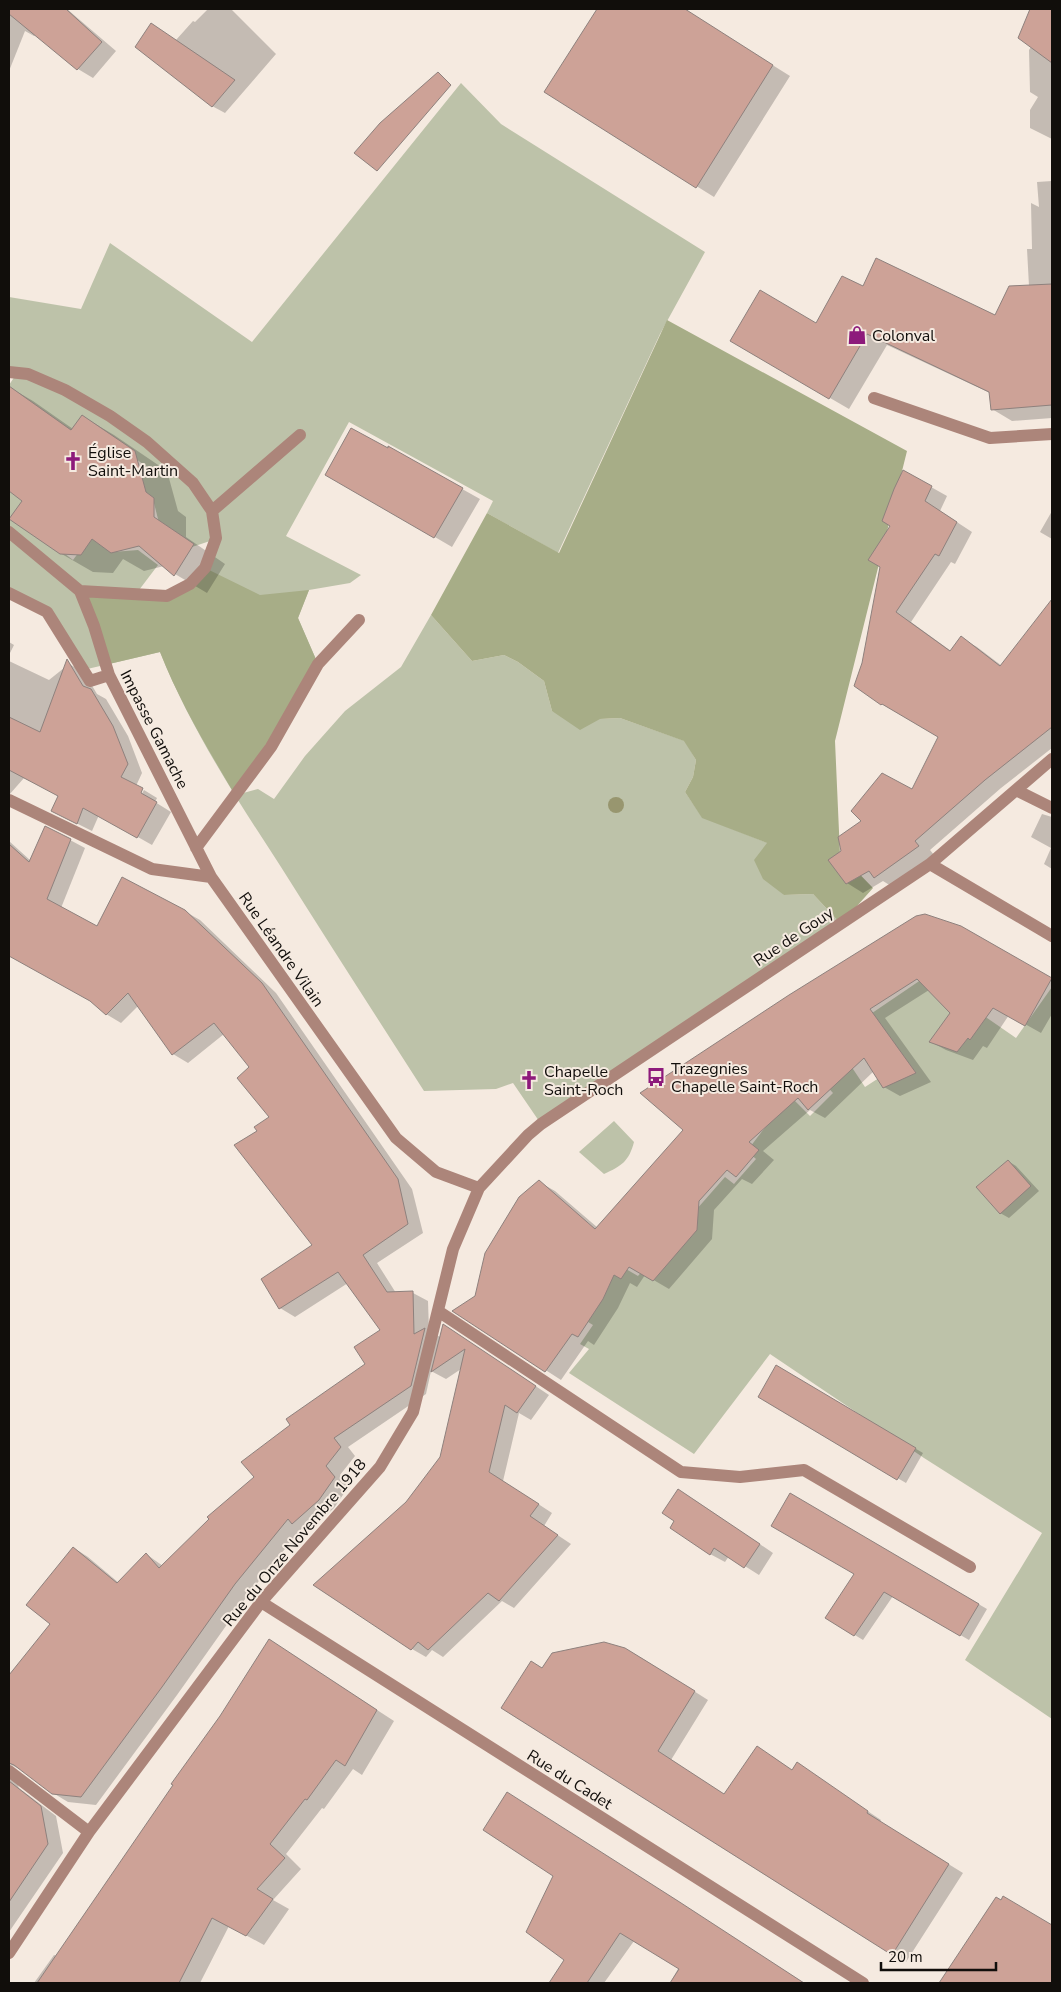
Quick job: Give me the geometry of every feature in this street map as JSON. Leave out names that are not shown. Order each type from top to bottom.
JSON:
[{"type":"street","points":[[9,372],[28,374],[65,390],[110,416],[147,442],[193,483],[212,511],[216,538],[205,568],[190,584],[167,596],[80,591]]},
{"type":"street","points":[[874,398],[990,438],[1052,434]]},
{"type":"street","points":[[212,511],[300,435]]},
{"type":"street","name":"Impasse Gamache","points":[[9,532],[80,591],[94,626],[107,670],[211,877]]},
{"type":"street","points":[[9,593],[47,612],[90,681],[107,670]]},
{"type":"street","points":[[196,848],[271,747],[318,664],[360,620]]},
{"type":"street","name":"Rue de Gouy","points":[[541,1124],[930,864],[1052,760]]},
{"type":"street","points":[[1016,790],[1052,808]]},
{"type":"street","points":[[9,800],[152,869],[211,877]]},
{"type":"street","points":[[930,864],[1052,936]]},
{"type":"street","name":"Rue Léandre Vilain","points":[[211,877],[396,1138],[436,1172],[479,1188]]},
{"type":"street","name":"Rue du Onze Novembre 1918","points":[[9,1953],[89,1832],[260,1602],[380,1467],[413,1412],[453,1249],[479,1188],[528,1135],[541,1124]]},
{"type":"street","points":[[438,1311],[680,1472],[740,1477],[804,1470],[970,1567]]},
{"type":"street","name":"Rue du Cadet","points":[[260,1602],[863,1983]]},
{"type":"street","points":[[9,1771],[89,1832]]},
{"type":"green space","points":[[461,83],[501,124],[705,252],[660,334],[558,553],[487,513],[493,501],[349,422],[286,536],[361,575],[350,583],[309,590],[298,618],[318,664],[236,795],[258,789],[274,799],[305,756],[345,711],[401,667],[431,615],[472,661],[504,655],[518,662],[544,681],[552,711],[600,719],[620,718],[685,741],[696,760],[693,777],[685,792],[702,817],[768,843],[784,895],[813,894],[841,924],[541,1124],[513,1083],[496,1089],[424,1091],[231,789],[200,736],[172,681],[160,652],[83,670],[47,612],[9,593],[9,488],[25,500],[14,515],[73,560],[91,536],[113,552],[138,550],[158,565],[136,594],[167,596],[190,584],[216,539],[192,547],[159,523],[153,499],[132,482],[144,465],[85,420],[71,437],[9,390],[9,385],[17,373],[9,372],[9,297],[81,309],[110,243],[252,342]]},
{"type":"green space","points":[[667,320],[907,451],[835,741],[840,854],[873,888],[841,924],[813,894],[784,895],[763,879],[754,860],[767,843],[702,818],[685,792],[693,777],[696,760],[684,741],[620,718],[600,719],[580,730],[552,711],[544,681],[518,662],[504,655],[472,661],[431,615],[487,513],[559,553]]},
{"type":"green space","points":[[205,568],[260,595],[309,590],[298,618],[318,664],[235,795],[185,708],[160,652],[105,665],[80,591],[167,596]]},
{"type":"green space","points":[[937,969],[977,1011],[1016,1038],[1052,987],[1052,1719],[965,1660],[1042,1533],[924,1458],[770,1354],[694,1454],[569,1373],[589,1349],[580,1344],[593,1325],[555,1302],[586,1246],[638,1276],[725,1177],[734,1184],[756,1159],[747,1151],[780,1108],[773,1079],[810,1116],[833,1093],[802,1059],[833,1039],[865,1087],[885,1074],[853,1026]]},
{"type":"green space","points":[[614,1121],[634,1142],[630,1154],[624,1162],[604,1174],[579,1152]]},
{"type":"building","points":[[9,9],[66,9],[102,42],[77,70],[9,14]]},
{"type":"building","points":[[597,9],[685,9],[773,65],[696,188],[544,92]]},
{"type":"building","points":[[1030,9],[1052,9],[1052,63],[1018,38]]},
{"type":"building","points":[[151,23],[235,80],[212,107],[135,47]]},
{"type":"building","points":[[438,72],[451,85],[377,171],[354,153],[380,123]]},
{"type":"building","points":[[876,258],[995,315],[1009,286],[1052,284],[1052,405],[991,410],[989,392],[867,334],[829,399],[730,341],[760,290],[816,323],[842,276],[863,286]]},
{"type":"building","name":"Église Saint-Martin","points":[[9,386],[71,430],[82,415],[135,451],[146,492],[154,498],[154,517],[194,544],[174,576],[139,546],[111,553],[92,539],[81,555],[60,554],[9,519],[22,501],[9,491]]},
{"type":"building","points":[[351,428],[388,448],[388,446],[463,488],[434,538],[325,475]]},
{"type":"building","points":[[903,470],[932,486],[925,501],[957,522],[939,556],[935,554],[896,612],[950,651],[961,636],[1000,666],[1052,599],[1052,727],[985,780],[915,841],[919,846],[874,878],[869,871],[846,884],[828,860],[841,851],[838,837],[861,821],[851,811],[882,773],[912,789],[938,737],[881,705],[854,686],[862,663],[880,567],[868,560],[890,526],[882,521]]},
{"type":"building","points":[[67,659],[83,686],[91,689],[113,726],[128,764],[121,777],[143,788],[141,793],[157,802],[137,838],[83,808],[77,824],[51,811],[58,796],[9,770],[9,717],[40,732]]},
{"type":"building","points":[[45,826],[71,839],[47,899],[97,926],[122,877],[185,910],[262,983],[398,1179],[408,1224],[363,1255],[387,1292],[413,1291],[414,1334],[425,1328],[411,1386],[334,1438],[341,1447],[326,1466],[335,1477],[319,1500],[292,1524],[288,1519],[235,1584],[81,1797],[52,1794],[9,1763],[9,1675],[50,1624],[26,1605],[73,1547],[117,1583],[146,1553],[159,1568],[209,1519],[207,1517],[254,1477],[241,1462],[290,1425],[286,1419],[365,1364],[354,1347],[380,1330],[338,1272],[279,1309],[261,1279],[312,1245],[234,1145],[257,1131],[254,1127],[269,1117],[237,1078],[249,1067],[214,1023],[172,1055],[128,993],[106,1015],[90,1001],[9,956],[9,844],[29,862]]},
{"type":"building","points":[[925,914],[961,926],[1052,978],[1025,1026],[993,1008],[970,1040],[968,1038],[957,1052],[929,1042],[950,1013],[917,979],[870,1009],[916,1073],[883,1088],[864,1058],[808,1110],[798,1098],[749,1142],[759,1150],[736,1177],[727,1170],[699,1201],[697,1230],[653,1281],[629,1267],[621,1279],[614,1275],[603,1299],[578,1337],[572,1334],[545,1372],[452,1311],[475,1296],[485,1253],[519,1197],[539,1180],[595,1229],[683,1130],[640,1093],[789,995],[916,916]]},
{"type":"building","points":[[1008,1160],[1031,1186],[1000,1214],[976,1187]]},
{"type":"building","points":[[443,1324],[536,1386],[517,1413],[505,1405],[489,1472],[539,1504],[530,1516],[558,1535],[499,1601],[488,1593],[428,1650],[418,1642],[411,1650],[313,1585],[406,1502],[440,1457],[465,1349],[431,1372]]},
{"type":"building","points":[[776,1365],[916,1448],[897,1480],[758,1397]]},
{"type":"building","points":[[678,1489],[760,1544],[744,1568],[714,1548],[710,1555],[670,1528],[674,1521],[662,1513]]},
{"type":"building","points":[[790,1493],[979,1604],[960,1636],[884,1592],[854,1636],[825,1618],[854,1574],[771,1526]]},
{"type":"building","points":[[269,1639],[377,1710],[345,1766],[336,1760],[307,1800],[305,1799],[270,1844],[285,1858],[257,1889],[273,1899],[246,1936],[212,1918],[179,1983],[37,1983],[173,1785],[171,1784],[220,1716]]},
{"type":"building","points":[[604,1642],[625,1648],[695,1691],[658,1751],[724,1794],[757,1746],[792,1770],[797,1762],[868,1811],[867,1813],[949,1864],[892,1955],[501,1708],[531,1661],[542,1668],[552,1653]]},
{"type":"building","points":[[9,1781],[41,1806],[48,1844],[9,1902]]},
{"type":"building","points":[[507,1792],[804,1983],[670,1983],[679,1969],[620,1933],[587,1983],[549,1983],[564,1960],[526,1932],[553,1876],[483,1830]]},
{"type":"building","points":[[1003,1896],[1052,1925],[1052,1983],[939,1983],[996,1897],[1001,1900]]},
{"type":"place","name":"Colonval","points":[[857,335]]},
{"type":"place","name":"Église Saint-Martin","points":[[73,461]]},
{"type":"place","name":"Trazegnies Chapelle Saint-Roch","points":[[656,1077]]},
{"type":"place","name":"Chapelle Saint-Roch","points":[[529,1080]]}]
